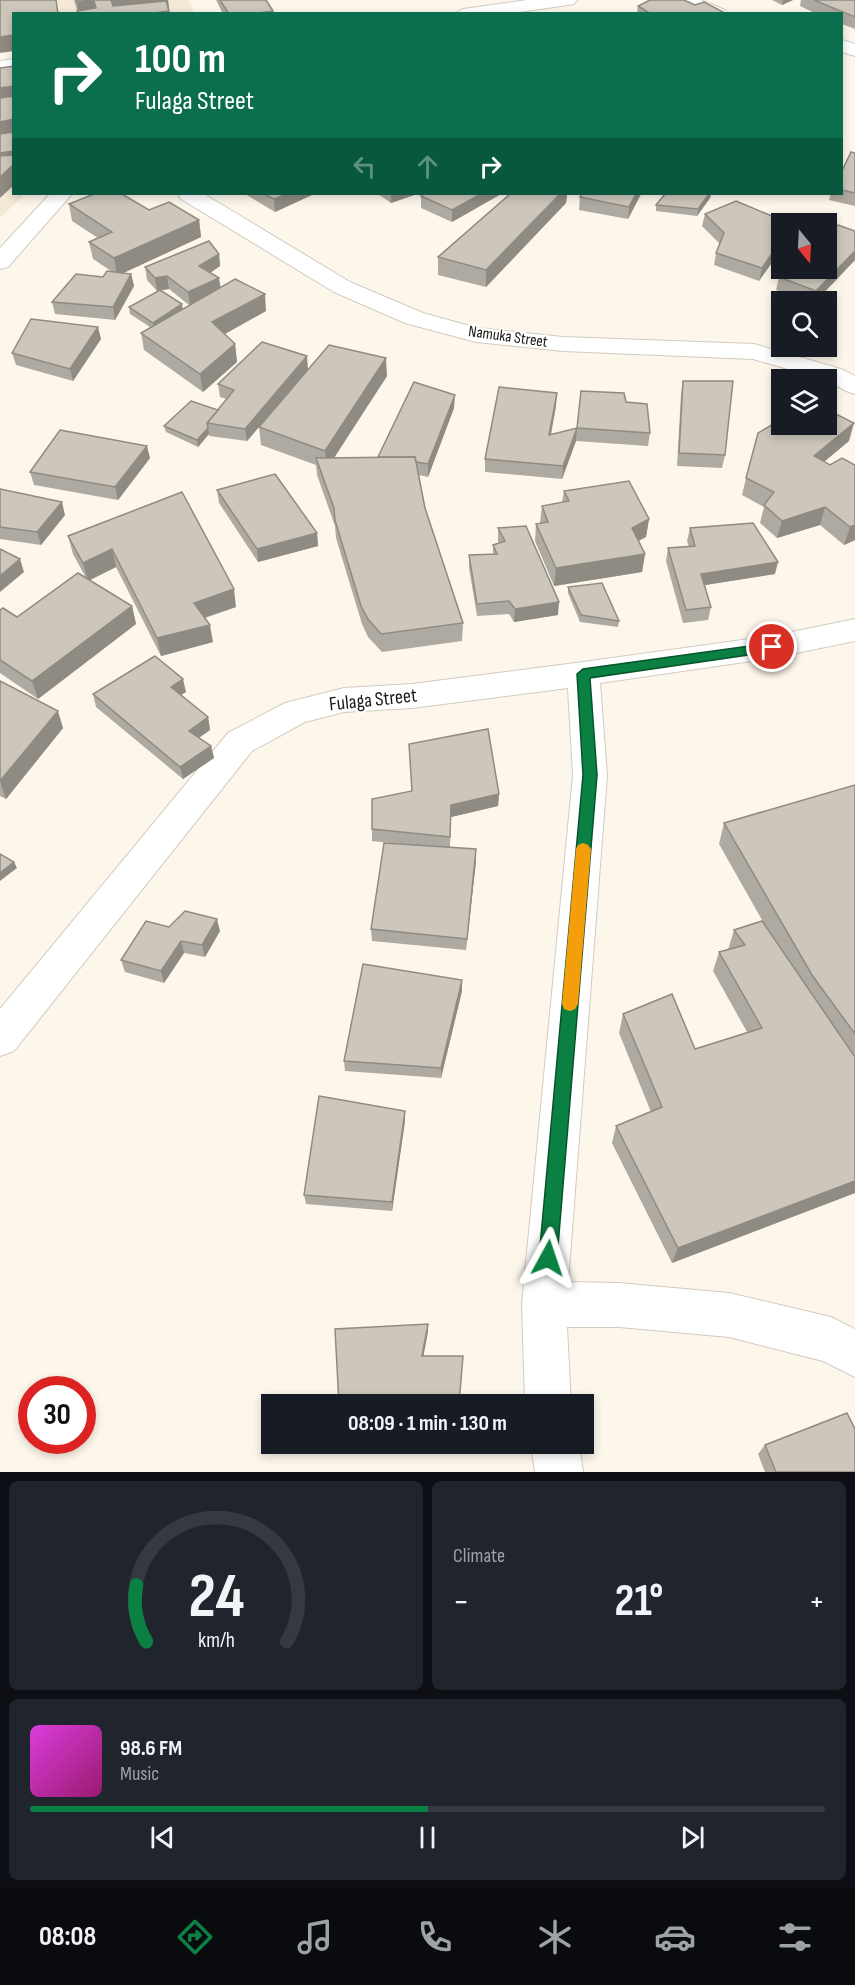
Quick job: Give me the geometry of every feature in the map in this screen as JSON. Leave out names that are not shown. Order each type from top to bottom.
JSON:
[{"type":"street","points":[[479,12],[568,0]]},
{"type":"street","points":[[685,0],[714,12]]},
{"type":"street","points":[[0,262],[60,195]]},
{"type":"street","name":"Namuka Street","points":[[191,195],[342,287],[414,318],[476,334],[563,344],[754,352],[831,375],[855,386]]},
{"type":"street","name":"Fulaga Street","points":[[0,1038],[240,742],[296,712],[344,700],[412,696],[583,674],[772,647],[855,630]]},
{"type":"street","points":[[547,1394],[544,1304],[590,775],[583,674]]},
{"type":"street","points":[[544,1304],[619,1305],[729,1315],[831,1340],[855,1354]]},
{"type":"street","points":[[557,1454],[559,1472]]},
{"type":"shaded area","points":[[0,0],[189,0],[194,12],[12,12]]},
{"type":"shaded area","points":[[12,81],[12,195],[24,195],[0,218],[0,82]]},
{"type":"building","points":[[0,0],[56,0],[58,12],[12,12],[12,35],[0,37]]},
{"type":"building","points":[[76,0],[111,0],[113,6],[166,1],[169,11],[77,12],[96,8],[94,1],[77,2]]},
{"type":"building","points":[[220,0],[266,0],[273,11],[266,12],[228,12]]},
{"type":"building","points":[[650,0],[684,0],[695,5],[704,2],[723,12],[648,12],[638,6]]},
{"type":"building","points":[[814,0],[855,0],[855,17]]},
{"type":"building","points":[[12,66],[12,86],[0,88],[0,68]]},
{"type":"building","points":[[12,96],[12,119],[0,122],[0,98]]},
{"type":"building","points":[[12,132],[12,151],[0,153],[0,134]]},
{"type":"building","points":[[851,152],[855,153],[855,193],[843,190],[843,169]]},
{"type":"building","points":[[12,155],[12,166],[0,177],[0,156]]},
{"type":"building","points":[[92,195],[124,195],[149,210],[169,202],[199,220],[114,258],[89,242],[112,232],[69,204]]},
{"type":"building","points":[[266,195],[284,195],[274,199]]},
{"type":"building","points":[[422,195],[479,195],[452,210],[421,196]]},
{"type":"building","points":[[509,195],[559,195],[486,270],[438,257]]},
{"type":"building","points":[[581,195],[635,195],[629,207],[580,197]]},
{"type":"building","points":[[664,195],[708,195],[698,209],[656,205]]},
{"type":"building","points":[[736,201],[771,216],[771,255],[762,268],[716,253],[724,233],[705,214]]},
{"type":"building","points":[[837,226],[855,231],[855,251],[837,269]]},
{"type":"building","points":[[209,241],[219,254],[199,266],[219,278],[188,292],[167,276],[155,278],[145,267]]},
{"type":"building","points":[[107,271],[131,274],[113,307],[52,302],[76,274],[103,277]]},
{"type":"building","points":[[235,279],[265,294],[212,322],[235,344],[200,374],[141,333]]},
{"type":"building","points":[[784,279],[828,279],[816,291]]},
{"type":"building","points":[[160,290],[182,304],[153,323],[129,307]]},
{"type":"building","points":[[31,319],[98,327],[70,369],[12,353]]},
{"type":"building","points":[[262,342],[307,356],[245,429],[207,423],[234,390],[218,384]]},
{"type":"building","points":[[329,345],[386,358],[325,451],[259,427]]},
{"type":"building","points":[[683,381],[733,381],[725,455],[679,453]]},
{"type":"building","points":[[414,382],[455,395],[428,464],[416,462],[415,457],[378,457]]},
{"type":"building","points":[[499,387],[557,393],[549,435],[577,428],[563,466],[485,459]]},
{"type":"building","points":[[581,391],[624,393],[626,402],[647,404],[650,433],[577,428]]},
{"type":"building","points":[[191,401],[218,410],[207,423],[208,428],[197,440],[164,426]]},
{"type":"building","points":[[837,414],[854,423],[814,456],[830,465],[842,458],[855,465],[855,525],[850,527],[825,507],[782,521],[764,505],[774,492],[746,478],[758,433],[771,425],[771,435],[837,435]]},
{"type":"building","points":[[60,430],[147,446],[115,487],[30,472]]},
{"type":"building","points":[[415,457],[425,508],[463,623],[381,634],[368,619],[361,606],[335,520],[334,508],[316,458]]},
{"type":"building","points":[[275,474],[317,533],[257,549],[217,490]]},
{"type":"building","points":[[629,481],[649,519],[632,528],[645,554],[556,568],[536,524],[548,522],[542,506],[569,501],[564,491]]},
{"type":"building","points":[[0,489],[62,502],[37,532],[0,527]]},
{"type":"building","points":[[182,492],[234,589],[194,603],[210,625],[157,638],[112,549],[83,563],[68,536]]},
{"type":"building","points":[[753,523],[778,562],[701,574],[711,607],[686,610],[668,548],[695,546],[690,528]]},
{"type":"building","points":[[526,526],[559,602],[515,609],[509,601],[477,604],[469,555],[497,554],[493,545],[505,541],[498,528]]},
{"type":"building","points":[[0,549],[20,559],[0,576]]},
{"type":"building","points":[[78,573],[132,606],[32,681],[0,660],[0,610],[3,608],[17,617]]},
{"type":"building","points":[[602,583],[619,621],[581,615],[568,587]]},
{"type":"building","points":[[155,656],[183,679],[171,687],[208,717],[189,731],[211,746],[180,767],[93,694]]},
{"type":"building","points":[[0,681],[58,711],[0,781]]},
{"type":"building","points":[[488,729],[499,794],[451,805],[450,837],[372,829],[372,799],[412,791],[409,744]]},
{"type":"building","points":[[855,785],[855,1034],[812,975],[724,823]]},
{"type":"building","points":[[384,843],[476,849],[467,939],[371,929]]},
{"type":"building","points":[[0,854],[14,862],[0,873]]},
{"type":"building","points":[[185,911],[217,919],[202,945],[181,941],[161,971],[121,960],[146,921],[169,927]]},
{"type":"building","points":[[762,921],[855,1057],[855,1181],[678,1248],[616,1126],[662,1107],[623,1014],[672,994],[695,1049],[762,1028],[719,952],[745,945],[734,930]]},
{"type":"building","points":[[363,964],[462,980],[441,1068],[344,1061]]},
{"type":"building","points":[[319,1096],[405,1111],[392,1202],[304,1195]]},
{"type":"building","points":[[428,1324],[422,1356],[463,1356],[460,1394],[338,1394],[335,1329]]},
{"type":"building","points":[[847,1413],[855,1429],[855,1472],[776,1472],[765,1445]]},
{"type":"slow traffic","points":[[570,1004],[583,849]]},
{"type":"route","points":[[548,1258],[590,775],[583,674],[772,647]]}]
